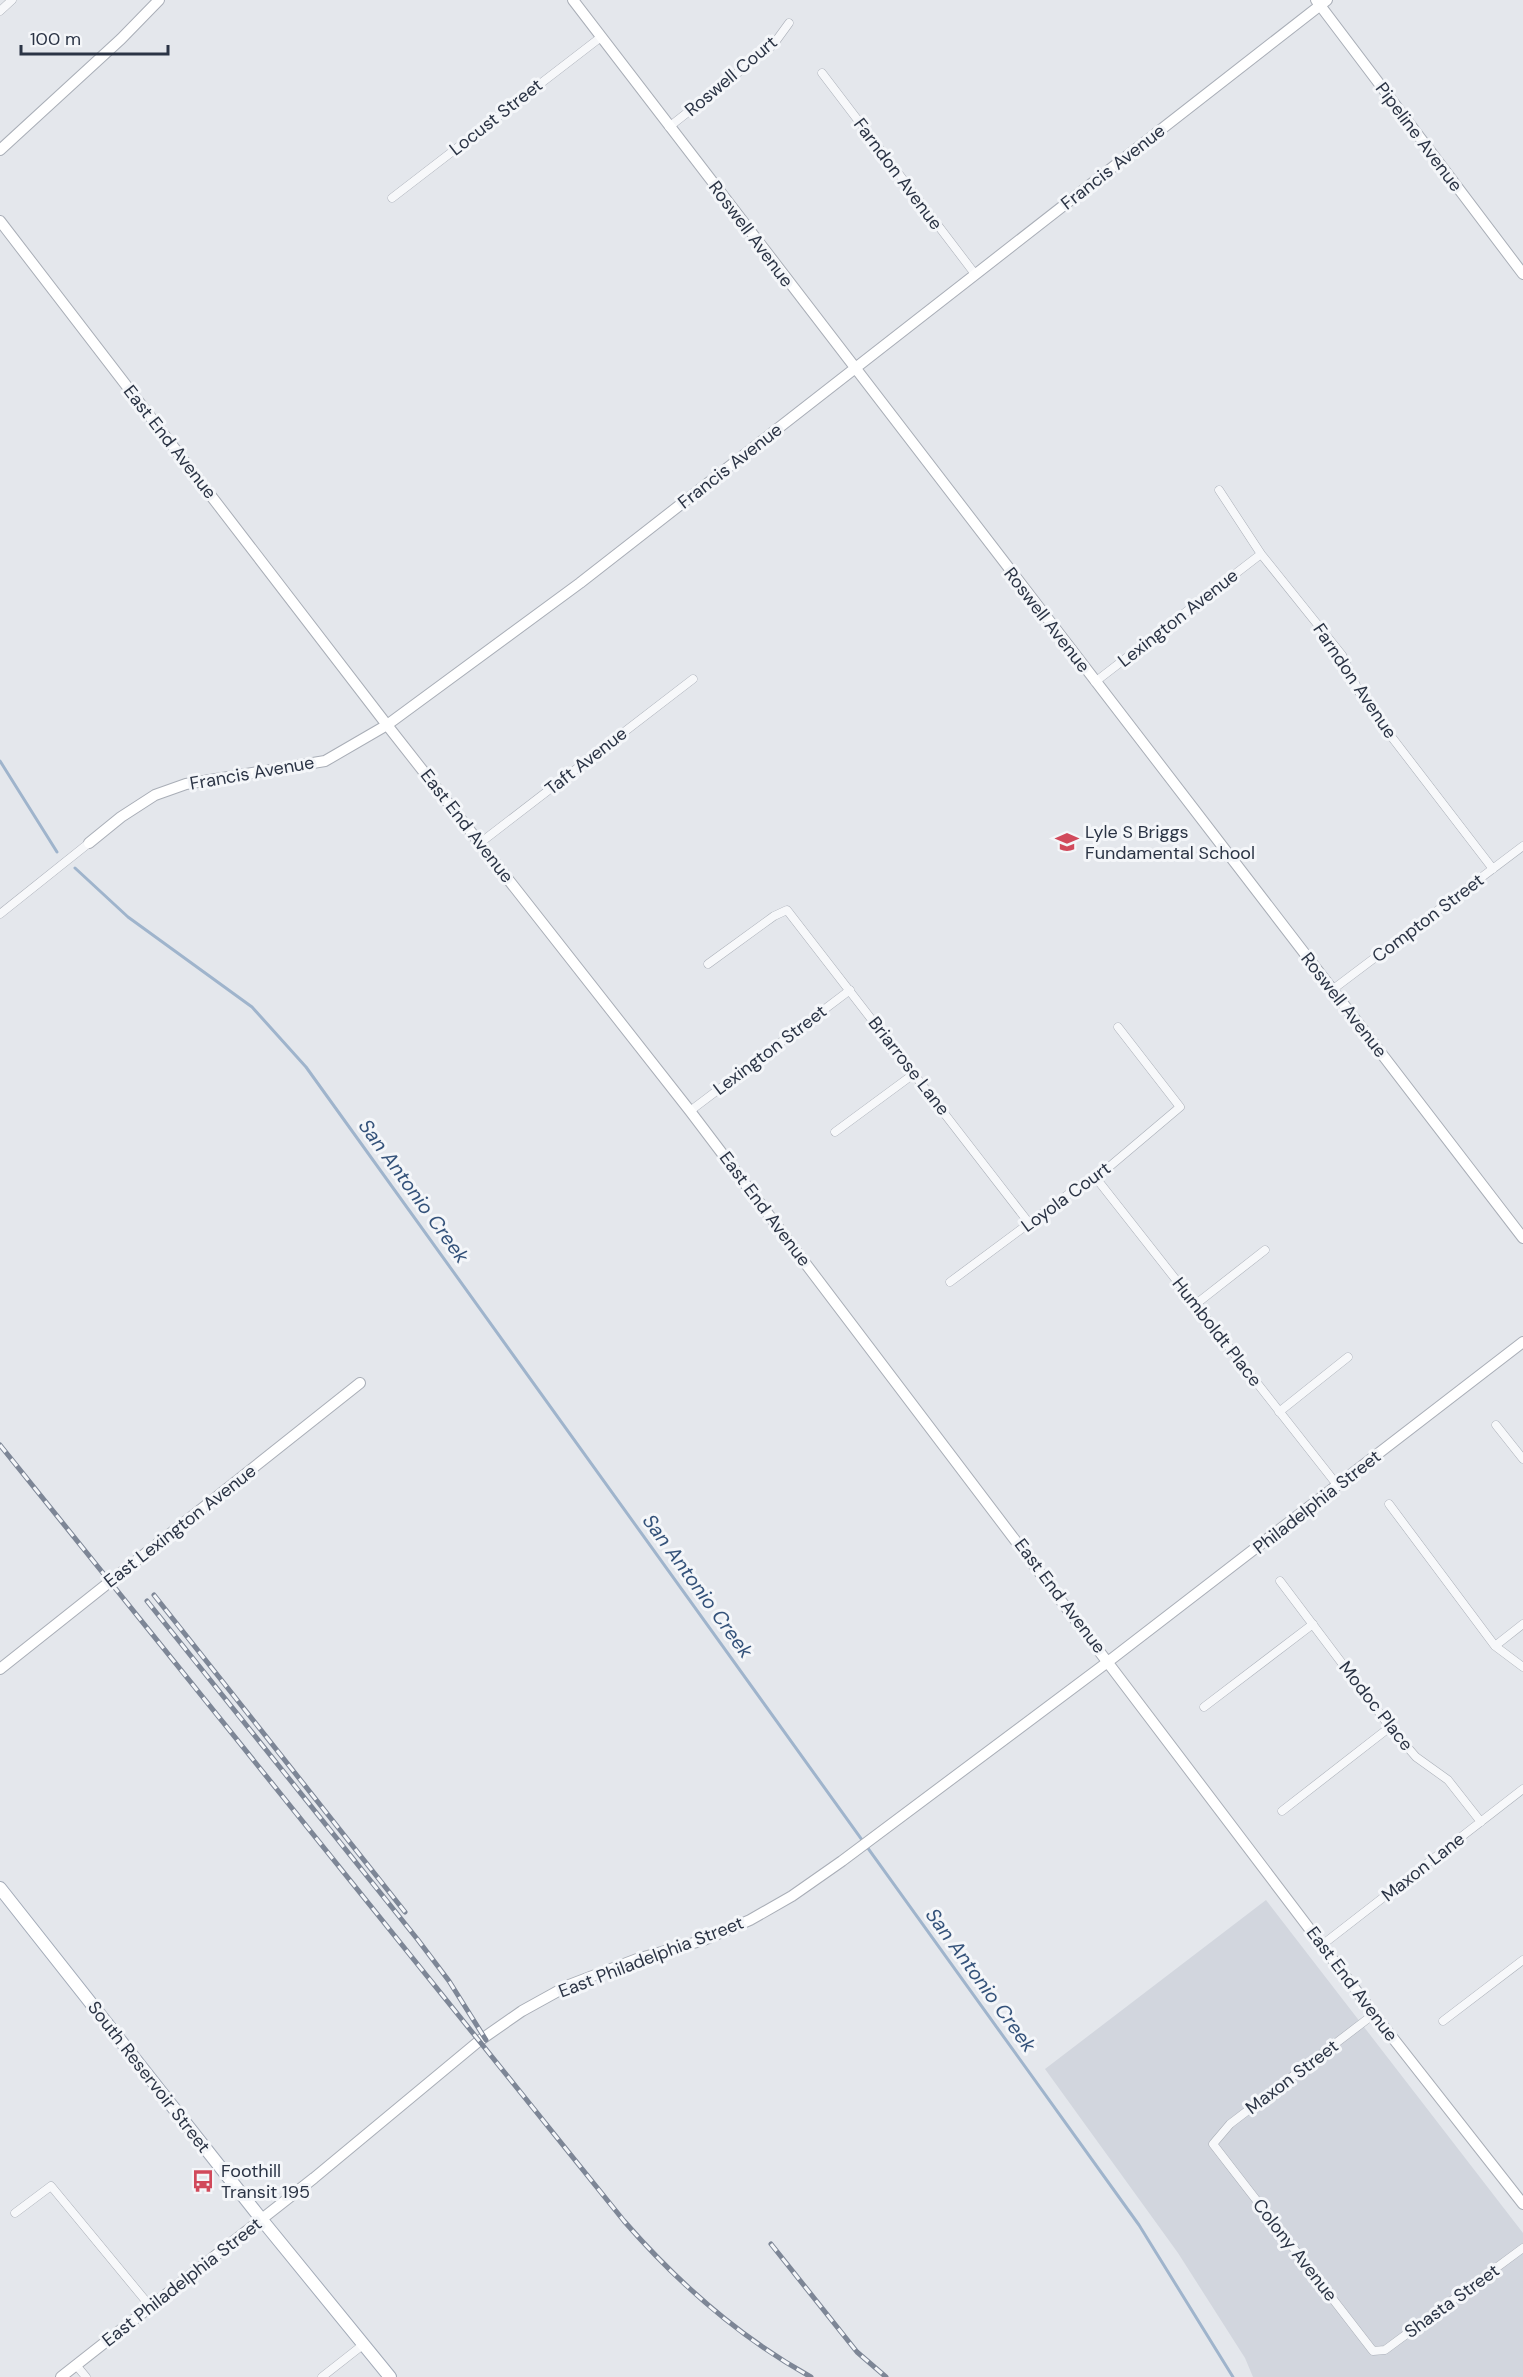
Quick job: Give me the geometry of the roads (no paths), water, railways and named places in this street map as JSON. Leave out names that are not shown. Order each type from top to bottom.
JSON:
[{"type":"main road","name":"South Reservoir Street","points":[[0,1888],[262,2220],[390,2377]]},
{"type":"street","points":[[0,11],[12,0]]},
{"type":"street","points":[[0,150],[105,55],[159,0]]},
{"type":"street","name":"Roswell Avenue","points":[[573,0],[1523,1238]]},
{"type":"street","name":"Pipeline Avenue","points":[[1321,2],[1523,273]]},
{"type":"street","name":"Francis Avenue","points":[[88,843],[155,795],[186,784],[325,760],[387,725],[580,583],[1321,2]]},
{"type":"street","name":"Roswell Court","points":[[669,127],[773,45],[789,23]]},
{"type":"street","name":"Locust Street","points":[[392,198],[601,37]]},
{"type":"street","name":"Farndon Avenue","points":[[822,73],[975,274]]},
{"type":"street","name":"East End Avenue","points":[[0,221],[387,725],[690,1111],[1109,1661],[1374,2014],[1523,2204]]},
{"type":"street","name":"Farndon Avenue","points":[[1219,490],[1262,554],[1342,655],[1364,699],[1493,869]]},
{"type":"street","name":"Lexington Avenue","points":[[1095,682],[1262,554]]},
{"type":"street","name":"Taft Avenue","points":[[480,843],[693,679]]},
{"type":"street","points":[[0,914],[88,843]]},
{"type":"street","name":"Compton Street","points":[[1332,990],[1523,846]]},
{"type":"street","name":"Briarrose Lane","points":[[708,964],[774,916],[787,910],[1029,1223]]},
{"type":"street","name":"Lexington Street","points":[[690,1111],[850,990]]},
{"type":"street","name":"Loyola Court","points":[[950,1282],[1082,1184],[1096,1178],[1180,1107],[1118,1026]]},
{"type":"street","points":[[835,1132],[915,1073]]},
{"type":"street","name":"Humboldt Place","points":[[1096,1178],[1338,1486]]},
{"type":"street","points":[[1196,1304],[1265,1250]]},
{"type":"street","name":"Philadelphia Street","points":[[1109,1661],[1523,1342]]},
{"type":"street","points":[[1279,1412],[1348,1357]]},
{"type":"street","name":"East Lexington Avenue","points":[[0,1669],[360,1383]]},
{"type":"street","points":[[1496,1425],[1523,1460]]},
{"type":"street","points":[[1389,1504],[1495,1646],[1523,1667]]},
{"type":"street","name":"Modoc Place","points":[[1280,1581],[1390,1727],[1416,1758],[1448,1780],[1481,1822]]},
{"type":"street","points":[[1204,1707],[1313,1624]]},
{"type":"street","points":[[1495,1646],[1523,1624]]},
{"type":"street","name":"East Philadelphia Street","points":[[61,2377],[262,2220],[479,2041],[522,2011],[569,1984],[637,1959],[704,1940],[750,1920],[792,1896],[1109,1661]]},
{"type":"street","points":[[1282,1811],[1390,1727]]},
{"type":"street","name":"Maxon Lane","points":[[1322,1945],[1523,1789]]},
{"type":"street","points":[[1443,2021],[1523,1960]]},
{"type":"street","name":"Maxon Street","points":[[1213,2144],[1230,2124],[1374,2014]]},
{"type":"street","name":"Colony Avenue","points":[[1213,2144],[1373,2351],[1379,2352]]},
{"type":"street","points":[[15,2213],[51,2186],[150,2306]]},
{"type":"street","name":"Shasta Street","points":[[1379,2352],[1523,2248]]},
{"type":"street","points":[[322,2377],[364,2344]]},
{"type":"street","points":[[76,2365],[86,2377]]},
{"type":"waterway","name":"San Antonio Creek","points":[[0,761],[57,852]]},
{"type":"waterway","name":"San Antonio Creek","points":[[75,868],[128,917],[252,1007],[306,1067],[1139,2225],[1233,2377]]},
{"type":"railway","points":[[0,1445],[624,2221],[666,2266],[711,2307],[759,2344],[811,2377]]},
{"type":"railway","points":[[154,1595],[405,1912]]},
{"type":"railway","points":[[147,1601],[418,1940],[449,1981],[486,2040]]},
{"type":"railway","points":[[771,2244],[857,2352],[886,2377]]},
{"type":"place","name":"Lyle S Briggs Fundamental School","points":[[1067,842]]},
{"type":"place","name":"Foothill Transit 195","points":[[203,2181]]}]
